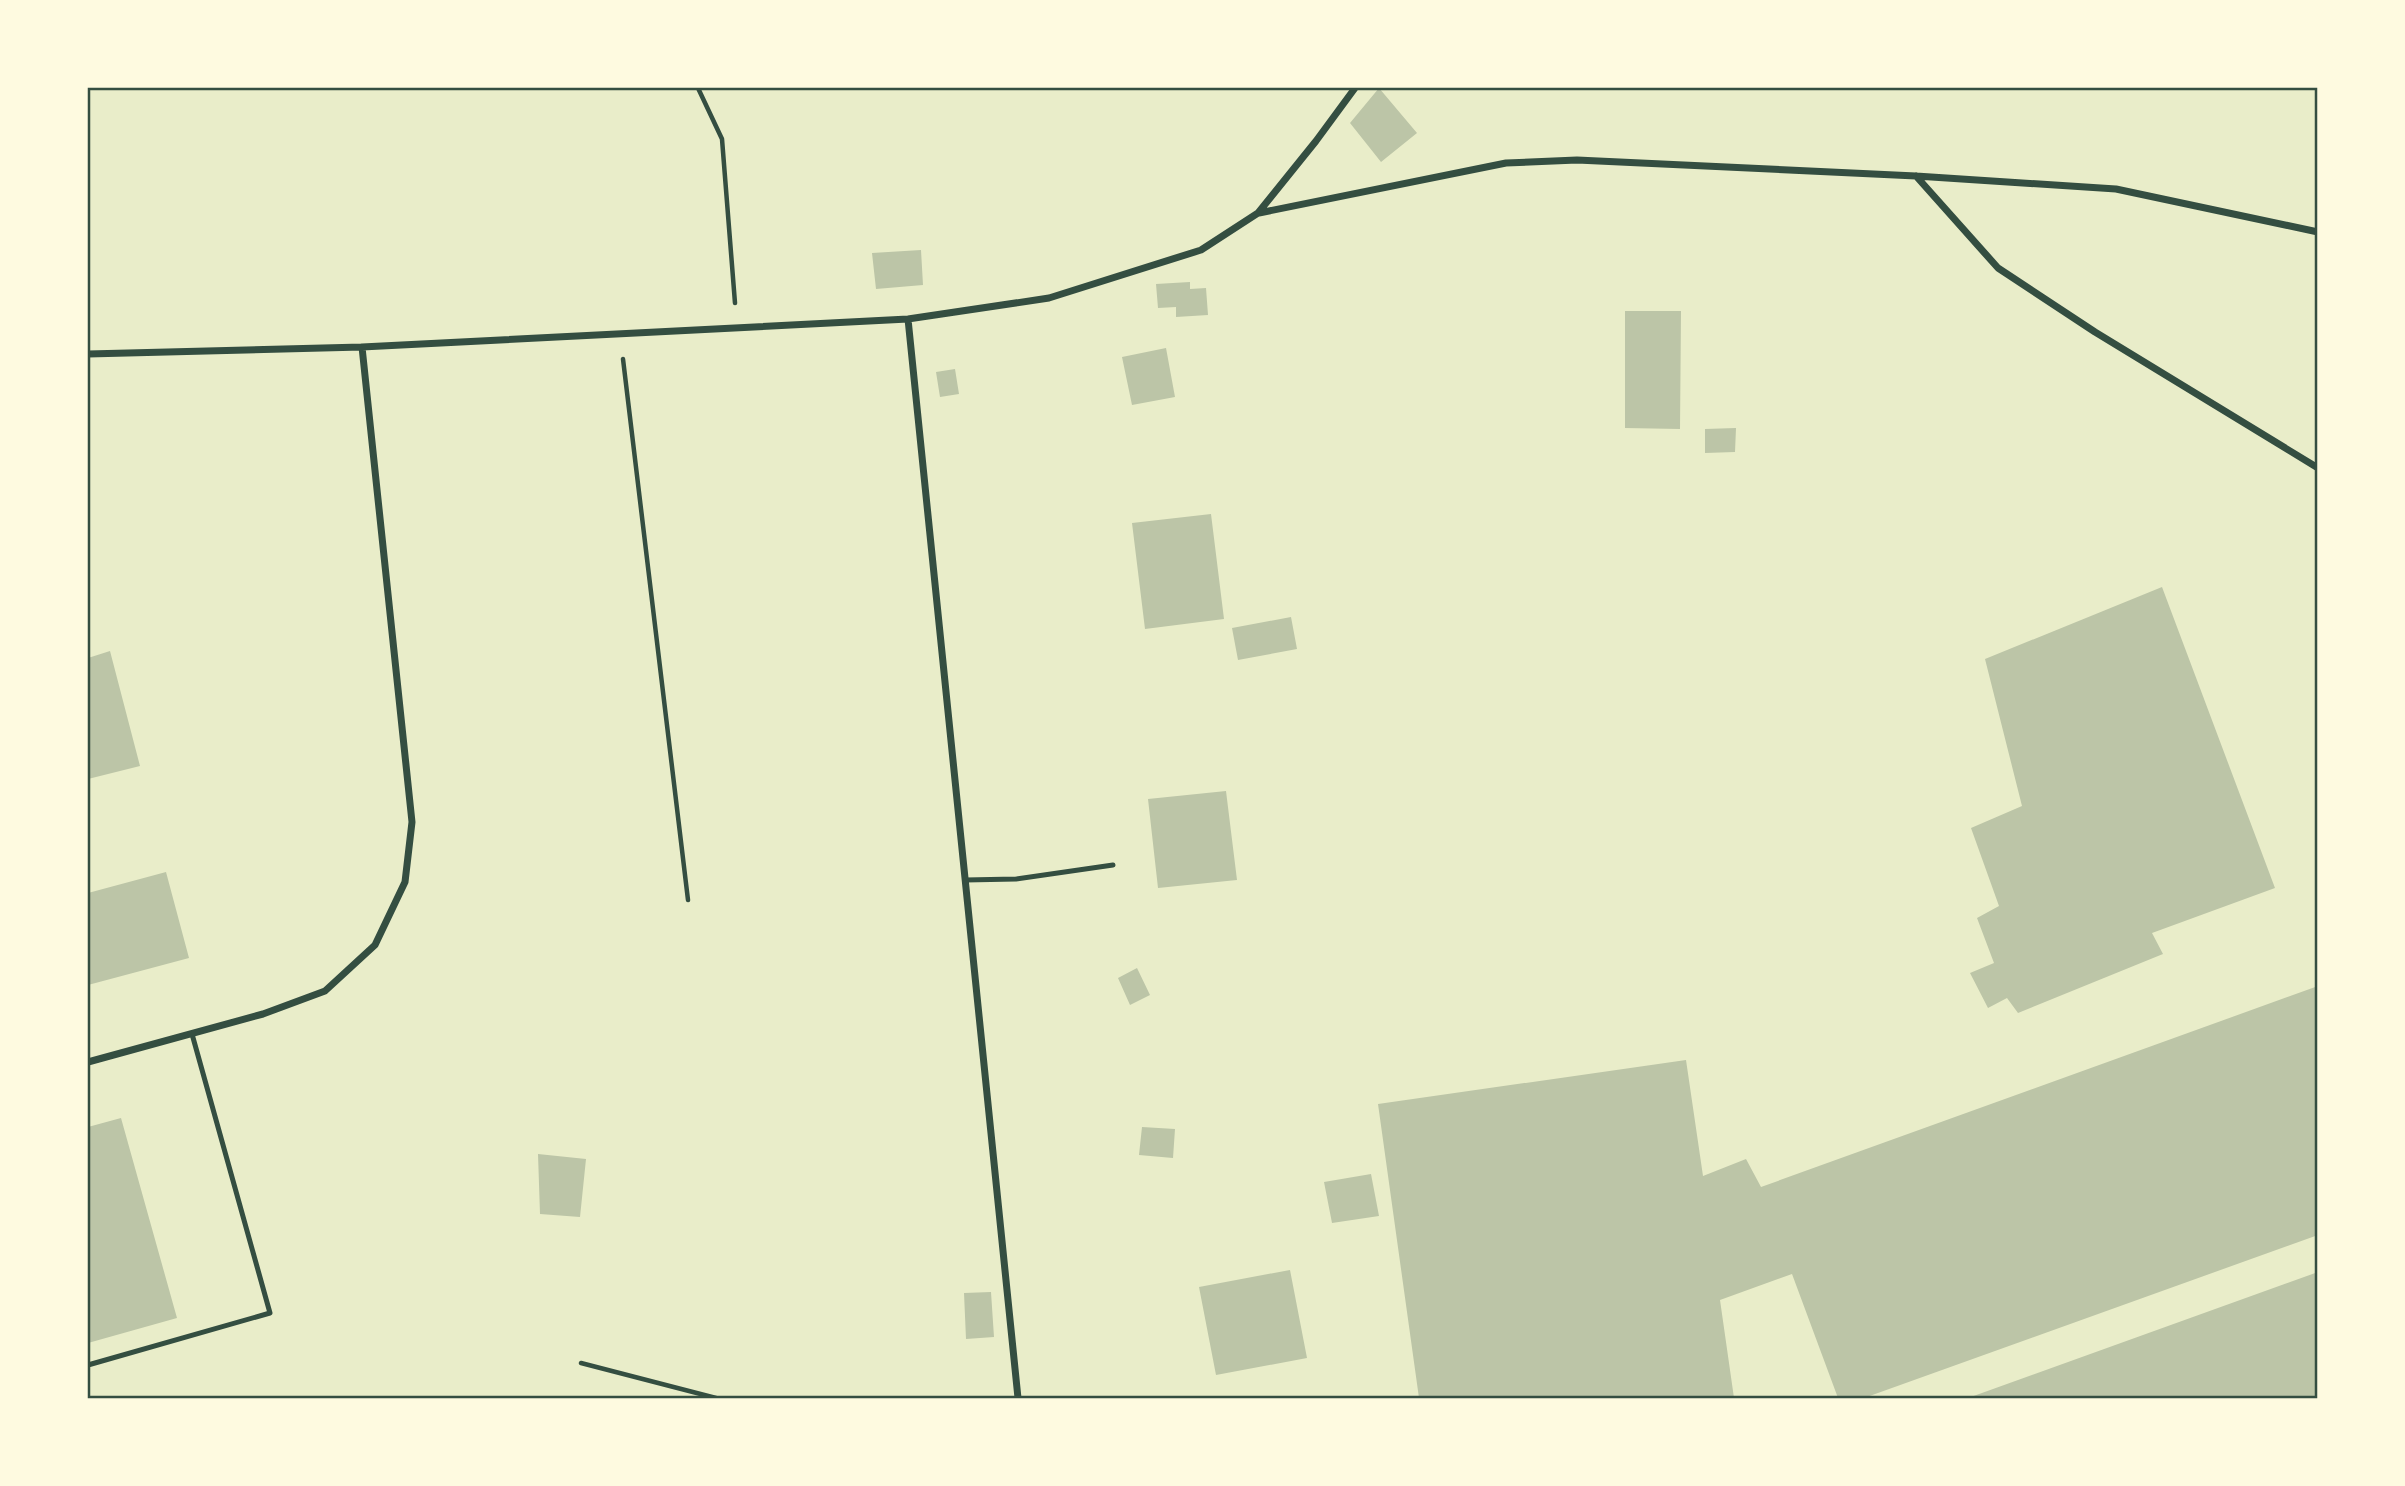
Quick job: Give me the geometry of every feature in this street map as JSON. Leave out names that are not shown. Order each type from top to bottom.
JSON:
[{"type":"street","points":[[88,354],[362,347],[908,319],[1049,298],[1201,250],[1258,213],[1317,141],[1355,88]]},
{"type":"street","points":[[1258,213],[1506,163],[1577,160],[2116,188],[2318,232]]},
{"type":"street","points":[[1916,176],[1998,268],[2095,332],[2318,468]]},
{"type":"street","points":[[908,319],[1018,1398]]},
{"type":"street","points":[[88,1062],[263,1014],[325,991],[375,946],[405,882],[412,822],[362,347]]},
{"type":"lane","points":[[965,880],[1016,879],[1113,865]]},
{"type":"lane","points":[[88,1365],[270,1313],[192,1034]]},
{"type":"path","points":[[698,88],[722,139],[737,328]]},
{"type":"path","points":[[620,334],[688,900]]},
{"type":"path","points":[[581,1363],[716,1398]]},
{"type":"building","points":[[1379,88],[1417,133],[1381,162],[1350,123]]},
{"type":"building","points":[[921,250],[923,285],[876,289],[872,253]]},
{"type":"building","points":[[1190,282],[1190,289],[1206,288],[1208,315],[1176,317],[1176,307],[1158,308],[1156,284]]},
{"type":"building","points":[[1625,311],[1681,311],[1680,429],[1625,428]]},
{"type":"building","points":[[1166,348],[1175,397],[1132,405],[1122,357]]},
{"type":"building","points":[[955,369],[959,394],[940,397],[936,372]]},
{"type":"building","points":[[1736,428],[1735,452],[1705,453],[1705,429]]},
{"type":"building","points":[[1211,514],[1224,619],[1145,629],[1132,523]]},
{"type":"building","points":[[2162,587],[2275,888],[2152,933],[2163,954],[2018,1013],[2007,998],[1988,1008],[1970,973],[1994,963],[1977,918],[1999,906],[1971,828],[2022,806],[1985,659]]},
{"type":"building","points":[[1291,617],[1297,649],[1238,660],[1232,628]]},
{"type":"building","points":[[110,651],[140,766],[88,779],[88,658]]},
{"type":"building","points":[[1226,791],[1237,880],[1158,888],[1148,799]]},
{"type":"building","points":[[166,872],[189,958],[88,985],[88,893]]},
{"type":"building","points":[[1137,968],[1150,995],[1130,1005],[1118,978]]},
{"type":"building","points":[[2318,986],[2318,1235],[1864,1398],[1838,1398],[1792,1274],[1720,1300],[1734,1398],[1419,1398],[1378,1104],[1686,1060],[1703,1176],[1746,1159],[1761,1187]]},
{"type":"building","points":[[121,1118],[177,1318],[88,1343],[88,1127]]},
{"type":"building","points":[[1142,1127],[1175,1129],[1173,1158],[1139,1155]]},
{"type":"building","points":[[538,1154],[586,1159],[580,1217],[540,1214]]},
{"type":"building","points":[[1371,1174],[1379,1216],[1332,1223],[1324,1182]]},
{"type":"building","points":[[1290,1270],[1307,1358],[1216,1375],[1199,1287]]},
{"type":"building","points":[[2318,1272],[2318,1398],[1968,1398]]},
{"type":"building","points":[[991,1292],[994,1337],[966,1339],[964,1293]]}]
